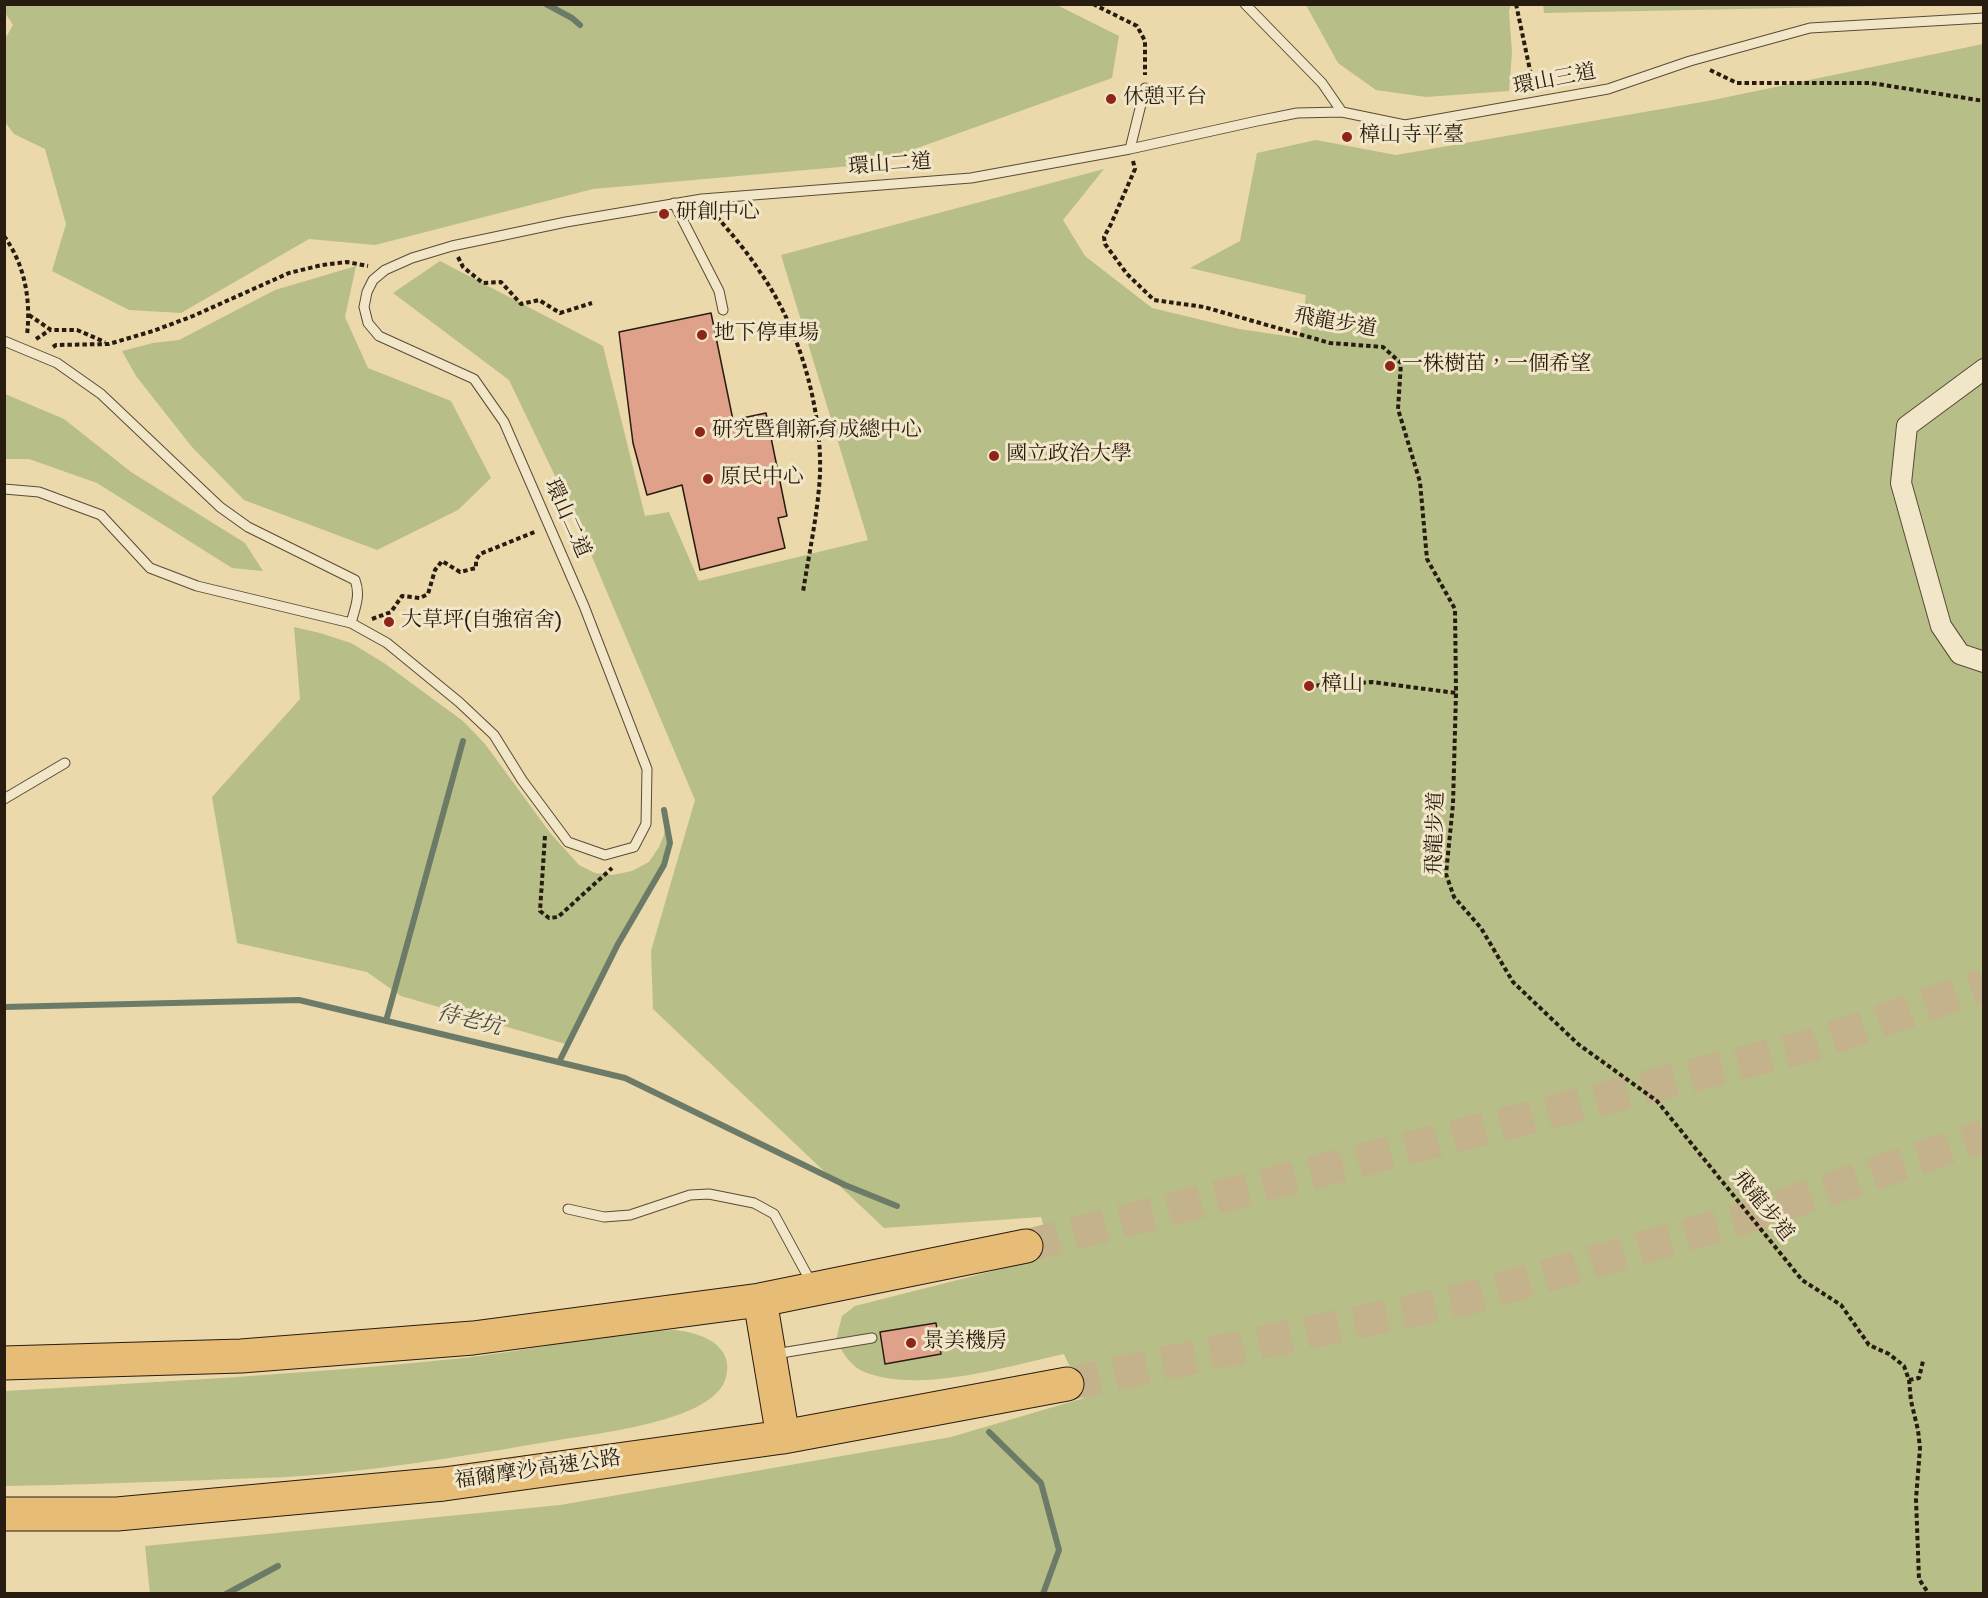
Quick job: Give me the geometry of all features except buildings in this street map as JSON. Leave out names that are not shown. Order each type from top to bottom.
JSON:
[{"type":"highway","points":[[4,1363],[241,1356],[473,1338],[760,1300],[1026,1246]]},
{"type":"highway","points":[[760,1300],[783,1437]]},
{"type":"highway","name":"福爾摩沙高速公路","points":[[4,1514],[117,1514],[444,1484],[783,1437],[1067,1384]]},
{"type":"street","points":[[1983,369],[1907,426],[1901,483],[1941,626],[1960,654],[1983,662]]},
{"type":"lane","points":[[1245,4],[1322,83],[1342,112]]},
{"type":"lane","name":"環山三道","points":[[1130,149],[1287,115],[1342,112],[1405,125],[1608,89],[1690,61],[1810,28],[1983,18]]},
{"type":"lane","points":[[1130,149],[1145,88]]},
{"type":"lane","name":"環山二道","points":[[634,847],[646,824],[647,769],[584,606],[504,422],[474,379],[379,336],[368,323],[364,307],[367,292],[373,280],[385,270],[412,258],[452,246],[566,222],[674,203],[971,178],[1130,149]]},
{"type":"lane","points":[[674,203],[719,291],[723,310]]},
{"type":"lane","points":[[4,340],[39,354],[101,394],[220,507],[248,527],[354,580],[358,588],[358,597],[351,623]]},
{"type":"lane","points":[[4,489],[39,492],[101,515],[150,568],[197,586],[351,623],[387,643],[459,702],[494,735],[522,780],[568,842],[605,855],[634,847]]},
{"type":"lane","points":[[4,799],[65,763]]},
{"type":"lane","points":[[568,1209],[604,1217],[630,1215],[690,1195],[709,1194],[753,1203],[774,1214],[814,1289]]},
{"type":"lane","points":[[769,1355],[872,1338]]},
{"type":"path","points":[[1093,4],[1137,26],[1145,41],[1145,88]]},
{"type":"path","points":[[1516,4],[1531,76]]},
{"type":"path","points":[[1690,61],[1737,83],[1871,83],[1983,101]]},
{"type":"path","name":"飛龍步道","points":[[1130,149],[1135,169],[1112,224],[1104,237],[1105,244],[1127,274],[1154,300],[1204,307],[1330,343],[1383,347],[1401,363],[1398,409],[1420,482],[1426,559],[1455,609],[1456,693],[1453,804],[1446,874],[1454,897],[1481,928],[1513,982],[1578,1044],[1657,1101],[1802,1280],[1841,1305],[1857,1324],[1869,1345],[1890,1354],[1904,1366],[1909,1380],[1920,1448],[1916,1499],[1919,1579],[1929,1593]]},
{"type":"path","points":[[702,199],[762,274],[786,318],[806,368],[816,412],[820,476],[803,592]]},
{"type":"path","points":[[4,236],[20,267],[27,290],[29,315],[23,347]]},
{"type":"path","points":[[452,246],[463,267],[483,283],[501,282],[521,304],[538,300],[560,313],[592,303]]},
{"type":"path","points":[[39,354],[56,345],[109,344],[153,331],[300,270],[347,262],[385,270]]},
{"type":"path","points":[[29,315],[51,330],[77,330],[109,344]]},
{"type":"path","points":[[351,623],[380,618],[391,612],[402,596],[420,598],[428,594],[435,570],[442,561],[460,572],[476,568],[476,561],[480,554],[549,526]]},
{"type":"path","points":[[1309,686],[1372,682],[1456,693]]},
{"type":"path","points":[[547,811],[540,911],[549,918],[558,917],[634,847]]},
{"type":"path","points":[[1909,1380],[1919,1378],[1923,1361]]},
{"type":"green space","points":[[5,4],[1055,4],[1119,36],[1112,78],[873,164],[593,189],[375,245],[309,239],[181,313],[129,310],[52,271],[66,224],[45,149],[14,134],[5,122],[5,39],[13,25],[5,13]]},
{"type":"green space","points":[[1543,4],[1983,4],[1544,13],[1543,5]]},
{"type":"green space","points":[[1306,5],[1511,5],[1509,11],[1512,53],[1509,91],[1426,97],[1376,90],[1338,63]]},
{"type":"green space","name":"國立政治大學","points":[[1983,44],[1983,1593],[150,1594],[145,1546],[560,1505],[951,1437],[1084,1398],[1064,1354],[992,1371],[939,1379],[914,1380],[867,1373],[848,1360],[836,1340],[842,1316],[855,1306],[1052,1256],[1041,1217],[884,1228],[653,1009],[651,951],[695,800],[579,526],[509,380],[393,293],[440,261],[603,346],[645,516],[669,512],[699,581],[868,540],[781,255],[1104,169],[1063,220],[1085,256],[1152,308],[1239,329],[1300,338],[1306,295],[1190,268],[1240,241],[1257,153],[1316,140],[1396,155],[1708,101]]},
{"type":"green space","points":[[356,266],[345,317],[368,368],[451,401],[491,478],[458,510],[377,550],[244,500],[192,447],[136,376],[122,351],[153,343],[179,340],[275,290]]},
{"type":"green space","points":[[5,394],[64,419],[131,472],[245,543],[263,571],[232,568],[97,483],[29,459],[5,459]]},
{"type":"green space","points":[[294,627],[351,643],[384,663],[463,721],[485,744],[551,834],[579,865],[595,873],[612,875],[632,871],[649,862],[659,847],[664,835],[665,820],[668,849],[662,864],[619,937],[569,1045],[401,996],[367,972],[237,943],[212,797],[300,699]]},
{"type":"green space","points":[[675,1330],[699,1335],[717,1345],[727,1362],[726,1377],[718,1392],[701,1404],[679,1414],[626,1429],[472,1454],[326,1474],[5,1486],[5,1391],[406,1364],[490,1355],[595,1338]]},
{"type":"waterway","points":[[546,4],[580,25]]},
{"type":"waterway","points":[[386,1021],[463,741]]},
{"type":"waterway","points":[[559,1062],[618,944],[664,865],[670,843],[664,810]]},
{"type":"waterway","name":"待老坑","points":[[4,1007],[299,1000],[625,1078],[845,1185],[897,1206]]},
{"type":"waterway","name":"待老坑","points":[[989,1432],[1041,1483],[1059,1550],[1043,1594]]},
{"type":"waterway","points":[[226,1594],[278,1566]]},
{"type":"tunnel","points":[[1026,1246],[1808,1046],[1984,985]]},
{"type":"tunnel","points":[[1067,1384],[1462,1300],[1742,1219],[1984,1136]]},
{"type":"place","name":"休憩平台","points":[[1111,99]]},
{"type":"place","name":"樟山寺平臺","points":[[1347,137]]},
{"type":"place","name":"研創中心","points":[[664,214]]},
{"type":"place","name":"地下停車場","points":[[702,335]]},
{"type":"place","name":"一株樹苗，一個希望","points":[[1390,366]]},
{"type":"place","name":"研究暨創新育成總中心","points":[[700,432]]},
{"type":"place","name":"國立政治大學","points":[[994,456]]},
{"type":"place","name":"原民中心","points":[[708,479]]},
{"type":"place","name":"大草坪(自強宿舍)","points":[[389,622]]},
{"type":"place","name":"樟山","points":[[1309,686]]},
{"type":"place","name":"景美機房","points":[[911,1343]]}]
